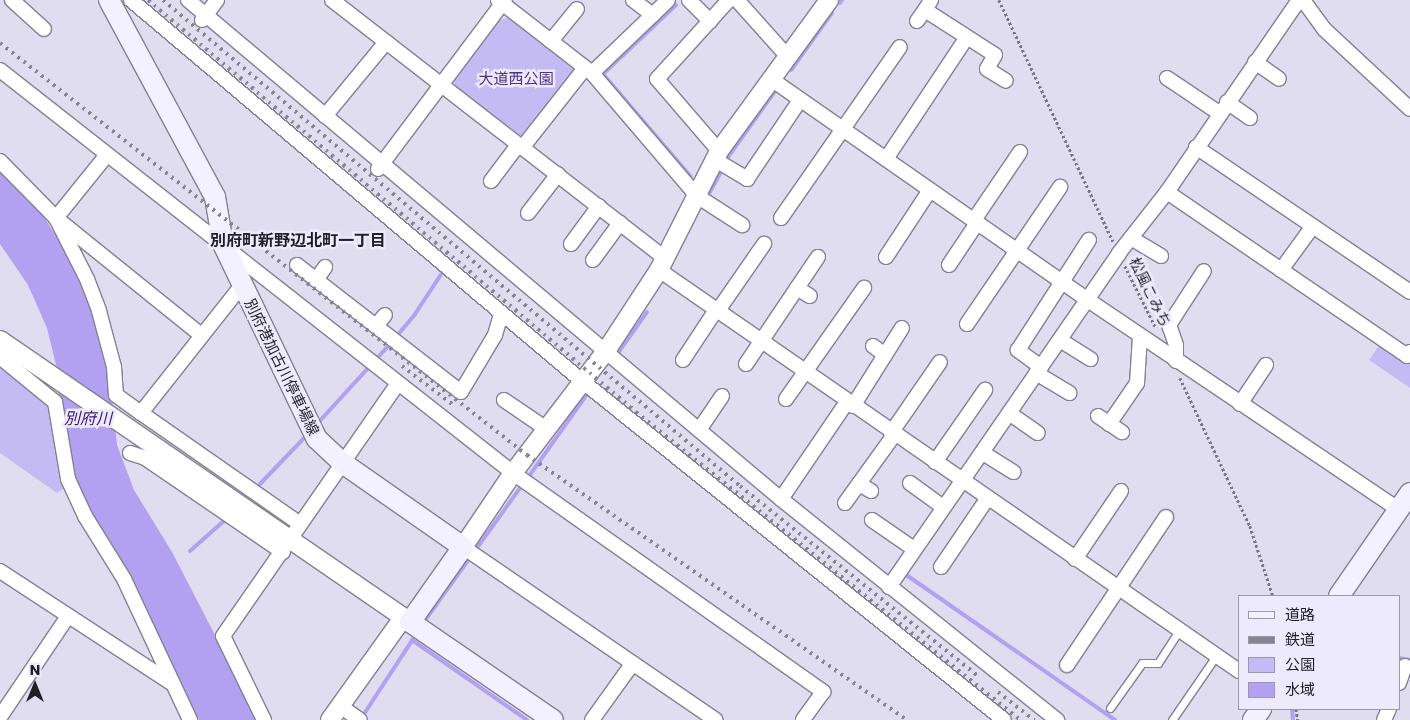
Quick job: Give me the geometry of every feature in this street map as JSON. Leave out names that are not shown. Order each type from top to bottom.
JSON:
[{"type":"main road","name":"別府港加古川停車場線","points":[[109,0],[215,196],[223,244],[317,439],[344,464],[464,548]]},
{"type":"main road","points":[[1340,595],[1410,493]]},
{"type":"main road","points":[[464,548],[413,625],[553,720]]},
{"type":"street","points":[[12,0],[30,6],[44,29]]},
{"type":"street","points":[[131,0],[582,381],[1004,720]]},
{"type":"street","points":[[188,0],[204,17],[325,116],[380,166],[606,351],[781,499],[1057,720]]},
{"type":"street","points":[[204,17],[217,0]]},
{"type":"street","points":[[332,0],[620,223],[662,264],[716,311],[1238,670]]},
{"type":"street","points":[[633,0],[653,16]]},
{"type":"street","points":[[491,181],[588,70],[653,16],[668,0]]},
{"type":"street","points":[[689,0],[710,21]]},
{"type":"street","points":[[729,0],[657,80],[716,155],[747,179],[800,100]]},
{"type":"street","points":[[737,0],[787,56]]},
{"type":"street","points":[[716,720],[464,548],[513,473],[548,430],[582,381],[606,351],[662,264],[698,196],[716,155],[829,0]]},
{"type":"street","points":[[889,587],[1119,253],[1167,192],[1255,62],[1301,0],[1324,29],[1408,103]]},
{"type":"street","points":[[380,166],[502,1],[588,70],[698,196],[742,225]]},
{"type":"street","points":[[551,41],[576,9]]},
{"type":"street","points":[[924,10],[995,55],[987,69],[1006,81]]},
{"type":"street","points":[[886,159],[967,37]]},
{"type":"street","points":[[325,116],[386,42]]},
{"type":"street","points":[[781,218],[843,129],[879,66],[900,48]]},
{"type":"street","points":[[1255,62],[1279,79]]},
{"type":"street","points":[[2,75],[223,244],[397,385],[513,473],[823,692],[803,720]]},
{"type":"street","points":[[1167,78],[1223,108],[1250,118]]},
{"type":"street","points":[[771,79],[1140,336],[1399,510]]},
{"type":"street","points":[[1196,147],[1410,292]]},
{"type":"street","points":[[949,265],[1020,152]]},
{"type":"street","points":[[56,218],[106,156]]},
{"type":"street","points":[[0,161],[56,218],[201,335]]},
{"type":"street","points":[[528,213],[558,174]]},
{"type":"street","points":[[968,315],[1060,187]]},
{"type":"street","points":[[894,252],[930,190]]},
{"type":"street","points":[[1167,192],[1407,356],[1410,352]]},
{"type":"street","points":[[571,244],[599,206]]},
{"type":"street","points":[[56,218],[81,266],[99,311],[114,368],[116,394],[300,524]]},
{"type":"street","points":[[593,260],[620,223]]},
{"type":"street","points":[[1281,270],[1313,226]]},
{"type":"street","points":[[1131,238],[1161,256]]},
{"type":"street","points":[[1069,393],[1038,370],[1018,350],[1089,240]]},
{"type":"street","points":[[683,360],[756,248]]},
{"type":"street","points":[[746,364],[818,257]]},
{"type":"street","points":[[297,266],[461,392],[496,335],[501,314]]},
{"type":"street","points":[[316,280],[325,267]]},
{"type":"street","points":[[1173,358],[1176,344],[1170,324],[1197,292],[1204,272]]},
{"type":"street","points":[[141,413],[242,285]]},
{"type":"street","points":[[797,288],[810,296]]},
{"type":"street","points":[[786,399],[804,372],[849,320],[864,288]]},
{"type":"street","points":[[376,326],[385,315]]},
{"type":"street","points":[[781,499],[885,355],[902,328]]},
{"type":"street","points":[[1122,432],[1103,420],[1137,383],[1140,336]]},
{"type":"street","points":[[0,340],[287,546]]},
{"type":"street","points":[[1060,340],[1090,359]]},
{"type":"street","points":[[873,346],[885,355]]},
{"type":"street","points":[[0,358],[55,402],[68,479],[85,516],[132,596],[163,656],[171,683],[189,719]]},
{"type":"street","points":[[845,504],[865,488],[893,434],[940,362]]},
{"type":"street","points":[[1240,404],[1266,365]]},
{"type":"street","points":[[264,720],[223,636],[397,385]]},
{"type":"street","points":[[934,462],[969,402],[985,390]]},
{"type":"street","points":[[698,430],[722,396]]},
{"type":"street","points":[[504,400],[548,430]]},
{"type":"street","points":[[1009,413],[1038,433]]},
{"type":"street","points":[[983,452],[1013,472]]},
{"type":"street","points":[[130,453],[145,458],[413,625],[335,713],[360,720]]},
{"type":"street","points":[[910,483],[943,507]]},
{"type":"street","points":[[941,567],[987,499]]},
{"type":"street","points":[[1075,559],[1121,499]]},
{"type":"street","points":[[1067,665],[1081,653],[1117,588],[1166,517]]},
{"type":"street","points":[[872,520],[914,549]]},
{"type":"street","points":[[0,571],[171,683]]},
{"type":"street","points":[[0,717],[68,616]]},
{"type":"street","points":[[592,720],[633,663]]},
{"type":"street","points":[[1400,679],[1405,666]]},
{"type":"lane","points":[[1110,708],[1142,663],[1158,663],[1179,631]]},
{"type":"lane","points":[[1172,720],[1216,656]]},
{"type":"path","name":"松風こみち","points":[[1000,0],[1157,330]]},
{"type":"path","points":[[1173,358],[1250,526],[1273,595]]},
{"type":"green space","name":"大道西公園","points":[[508,18],[575,69],[575,75],[526,139],[520,139],[455,89],[454,78],[499,20]]},
{"type":"green space","points":[[1381,343],[1410,364],[1410,388],[1369,360]]},
{"type":"green space","points":[[0,364],[49,408],[55,451],[66,487],[57,493],[0,453]]},
{"type":"water","name":"別府川","points":[[0,172],[44,217],[67,254],[91,305],[108,358],[117,445],[134,490],[172,552],[259,720],[199,720],[158,633],[78,491],[61,423],[58,373],[47,328],[28,285],[0,244]]},
{"type":"waterway","points":[[676,5],[603,74],[691,177]]},
{"type":"waterway","points":[[791,70],[832,13]]},
{"type":"waterway","points":[[728,157],[775,91]]},
{"type":"waterway","points":[[706,199],[723,168]]},
{"type":"waterway","points":[[396,337],[415,314],[444,270]]},
{"type":"waterway","points":[[618,353],[647,312]]},
{"type":"waterway","points":[[317,424],[391,343]]},
{"type":"waterway","points":[[527,479],[588,393]]},
{"type":"waterway","points":[[260,484],[307,435]]},
{"type":"waterway","points":[[423,623],[523,484]]},
{"type":"waterway","points":[[190,551],[225,520]]},
{"type":"waterway","points":[[905,574],[1115,720]]},
{"type":"waterway","points":[[362,717],[417,633]]},
{"type":"waterway","points":[[412,640],[527,720]]},
{"type":"waterway","points":[[1400,658],[1410,660]]},
{"type":"waterway","points":[[1292,710],[1293,720]]},
{"type":"railway","points":[[148,0],[636,412],[1021,720]]},
{"type":"railway","points":[[163,0],[740,486],[979,677]]},
{"type":"railway","points":[[0,43],[527,455],[907,720]]},
{"type":"railway","points":[[402,366],[452,404]]},
{"type":"railway","points":[[998,692],[1034,720]]},
{"type":"district","name":"別府町新野辺北町一丁目","points":[[298,241]]}]
